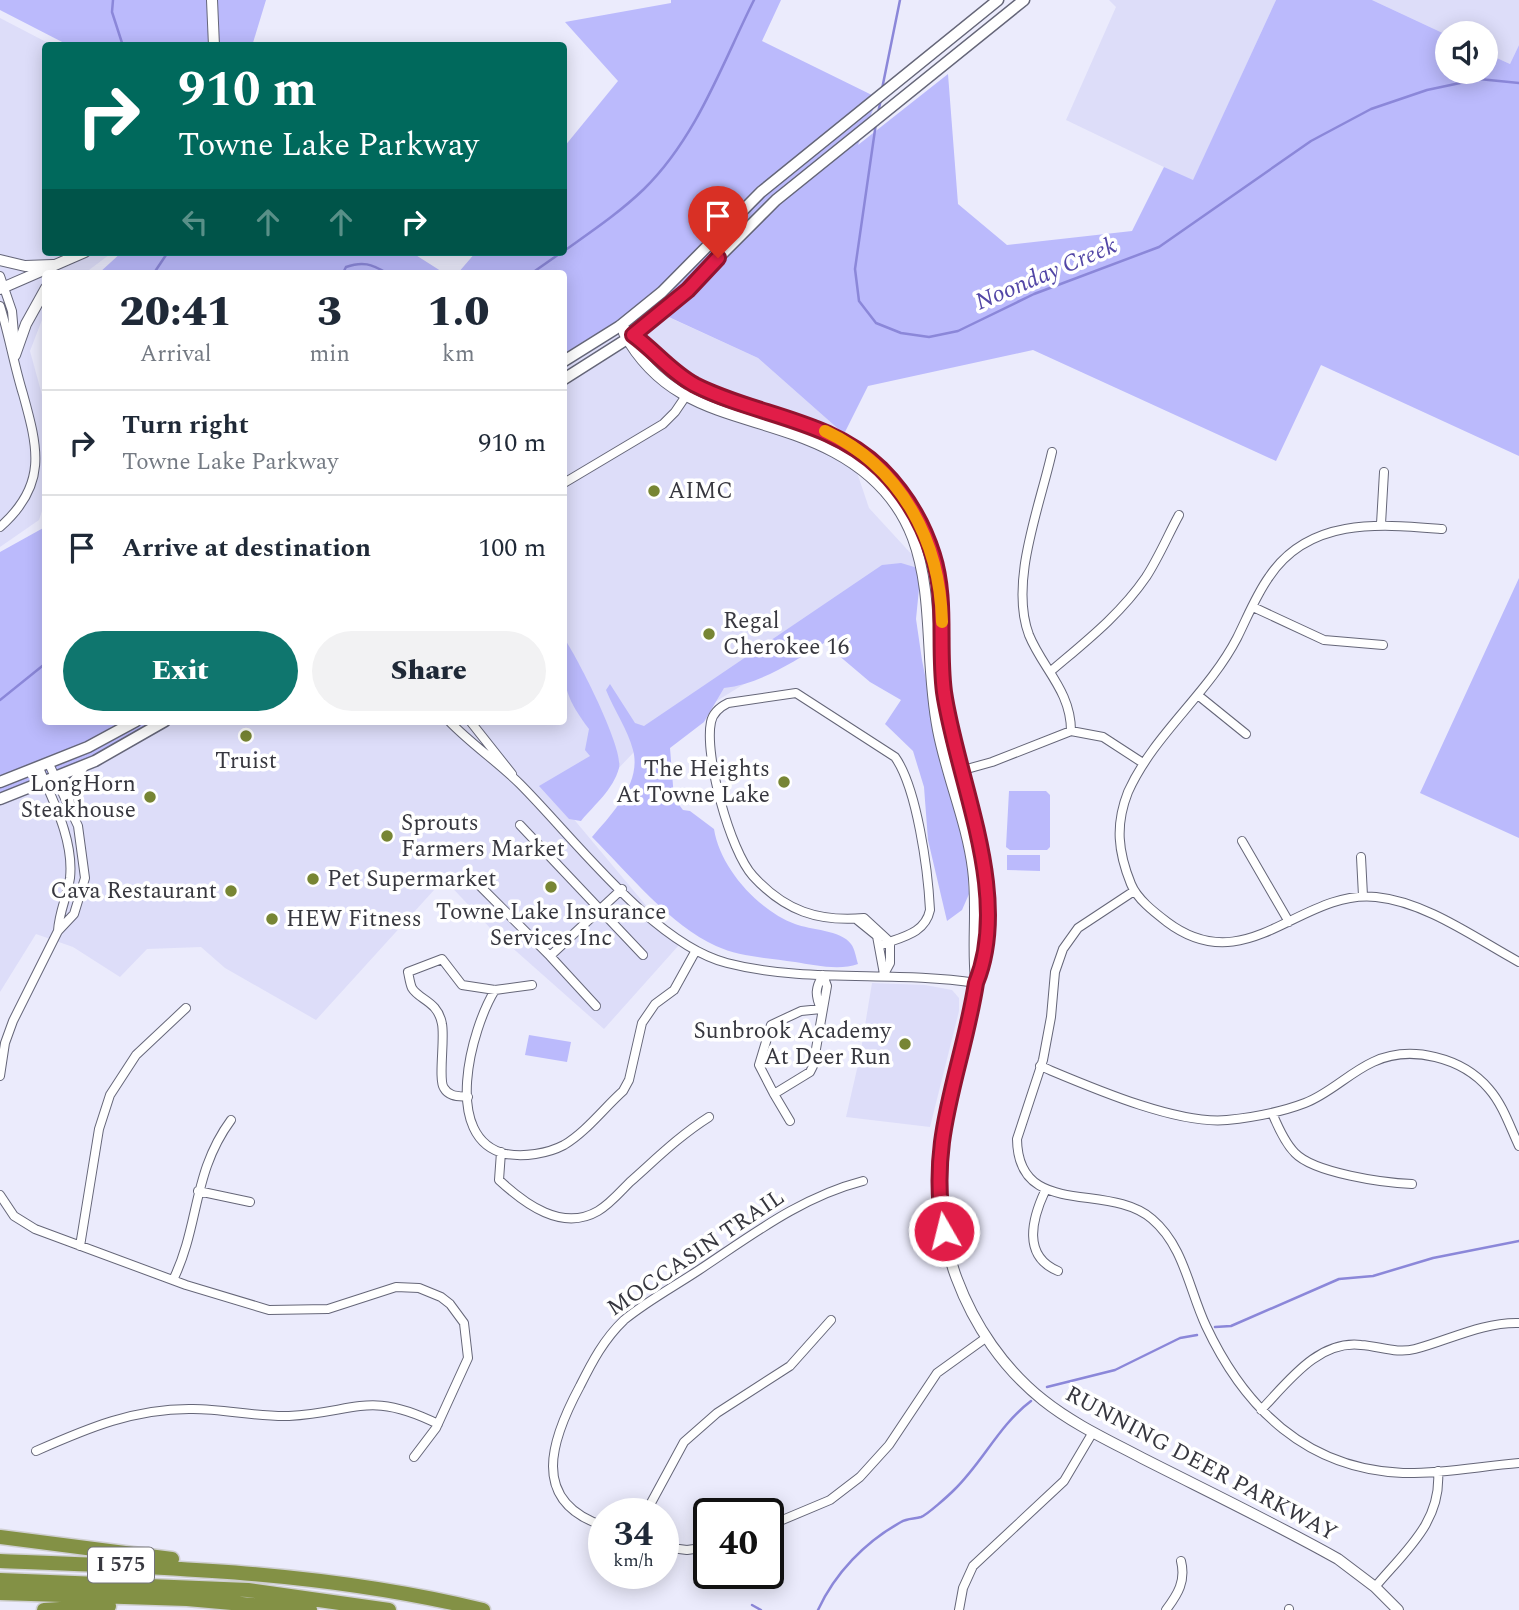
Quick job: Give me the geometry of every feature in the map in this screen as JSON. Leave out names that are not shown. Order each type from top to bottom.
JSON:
[{"type":"highway","points":[[0,1537],[243,1571]]},
{"type":"highway","name":"I 575","points":[[0,1561],[243,1571],[357,1584],[483,1610]]},
{"type":"highway","points":[[0,1580],[248,1590],[389,1610]]},
{"type":"highway","name":"I 575","points":[[0,1593],[187,1600],[310,1610]]},
{"type":"highway","points":[[44,1610],[100,1605],[210,1610]]},
{"type":"main road","points":[[567,359],[620,326],[685,271],[761,192],[998,0]]},
{"type":"main road","points":[[567,377],[630,337],[688,290],[756,217],[1024,0]]},
{"type":"main road","points":[[0,782],[44,766],[128,725]]},
{"type":"main road","points":[[0,799],[85,765],[140,738],[158,725]]},
{"type":"street","points":[[212,0],[214,42]]},
{"type":"street","points":[[0,260],[25,266],[61,267],[79,256]]},
{"type":"street","points":[[3,288],[42,274]]},
{"type":"street","points":[[0,276],[13,319],[15,355]]},
{"type":"street","points":[[15,355],[26,324],[42,295]]},
{"type":"street","points":[[0,306],[15,355],[23,396],[34,426],[36,456],[27,494],[0,527]]},
{"type":"street","name":"RUNNING DEER PARKWAY","points":[[620,326],[671,370],[694,384],[839,438],[882,470],[912,508],[927,538],[940,585],[943,681],[982,858],[986,897],[984,954],[942,1129],[938,1186],[944,1231],[955,1272],[987,1337],[1035,1393],[1093,1432],[1328,1554],[1376,1587],[1398,1610]]},
{"type":"street","name":"RUNNING DEER PARKWAY","points":[[630,337],[637,358],[685,397],[824,447],[863,472],[890,501],[912,537],[923,567],[928,601],[933,695],[973,870],[976,983]]},
{"type":"street","points":[[567,481],[663,424],[694,384]]},
{"type":"street","points":[[1052,452],[1021,592],[1028,632],[1066,699],[1072,731]]},
{"type":"street","points":[[1381,524],[1384,472]]},
{"type":"street","points":[[1051,671],[1095,635],[1123,607],[1146,576],[1179,515]]},
{"type":"street","points":[[1442,529],[1381,524],[1330,531],[1292,552],[1269,576],[1223,666],[1143,763],[1128,794],[1118,832],[1123,864],[1134,891],[1172,926],[1202,938],[1233,942],[1250,939],[1319,907],[1363,896],[1411,905],[1519,962]]},
{"type":"street","points":[[1253,607],[1324,640],[1382,645]]},
{"type":"street","points":[[884,974],[890,963],[885,943],[864,918],[836,921],[814,918],[793,908],[752,876],[735,850],[726,823],[711,738],[711,722],[720,708],[728,703],[796,693],[895,757],[906,773],[914,799],[930,909],[929,918],[916,933],[885,943]]},
{"type":"street","points":[[1199,696],[1246,734]]},
{"type":"street","points":[[454,725],[518,782],[658,925],[695,952],[742,966],[823,975],[884,974],[976,983]]},
{"type":"street","points":[[473,725],[518,782]]},
{"type":"street","points":[[949,774],[992,762],[1072,731],[1103,737],[1143,763]]},
{"type":"street","points":[[71,811],[69,787],[85,765]]},
{"type":"street","points":[[44,766],[69,856],[70,876],[59,911],[58,931]]},
{"type":"street","points":[[0,1076],[9,1032],[58,931],[74,914],[85,878],[83,845],[71,811],[50,780]]},
{"type":"street","points":[[520,825],[643,955]]},
{"type":"street","points":[[1242,842],[1289,922]]},
{"type":"street","points":[[1361,857],[1363,896]]},
{"type":"street","points":[[479,885],[596,1006]]},
{"type":"street","points":[[550,957],[622,889]]},
{"type":"street","points":[[1134,891],[1078,928],[1063,949],[1055,972],[1051,1017],[1040,1066],[1019,1128],[1017,1152],[1027,1173],[1045,1191],[1130,1205],[1158,1225],[1180,1258],[1206,1327],[1227,1369],[1261,1410],[1304,1443],[1348,1462],[1394,1472],[1438,1471],[1519,1463]]},
{"type":"street","points":[[495,990],[483,1010],[472,1040],[467,1111],[475,1133],[483,1142],[501,1152],[533,1155],[563,1145],[623,1091],[629,1080],[642,1023],[655,1004],[674,990],[695,952]]},
{"type":"street","points":[[468,1097],[453,1096],[444,1089],[440,1078],[444,1066],[442,1022],[438,1011],[412,989],[408,972],[442,959],[462,985],[495,990],[532,985]]},
{"type":"street","points":[[774,1094],[810,1072],[827,986],[823,975]]},
{"type":"street","points":[[80,1246],[99,1129],[110,1095],[136,1055],[186,1008]]},
{"type":"street","points":[[790,1121],[759,1065],[771,1025],[801,1012],[821,1009]]},
{"type":"street","points":[[1040,1066],[1178,1115],[1224,1121],[1273,1115],[1306,1103],[1381,1059],[1419,1055],[1455,1064],[1481,1081],[1498,1101],[1519,1146]]},
{"type":"street","points":[[1273,1115],[1295,1154],[1306,1161],[1368,1178],[1412,1184]]},
{"type":"street","points":[[501,1152],[499,1180],[537,1209],[551,1216],[575,1219],[607,1205],[685,1132],[709,1117]]},
{"type":"street","points":[[173,1280],[182,1263],[198,1191],[210,1153],[231,1120]]},
{"type":"street","name":"MOCCASIN TRAIL","points":[[588,1519],[565,1500],[552,1471],[552,1459],[564,1416],[601,1346],[634,1312],[792,1209],[836,1188],[863,1181]]},
{"type":"street","points":[[198,1191],[250,1202]]},
{"type":"street","points":[[1045,1191],[1035,1213],[1034,1247],[1048,1266],[1058,1271]]},
{"type":"street","points":[[0,1195],[6,1207],[23,1223],[173,1280],[257,1308],[281,1311],[328,1309],[396,1287],[419,1288],[441,1297],[450,1304],[464,1323],[468,1346],[465,1369],[438,1424],[414,1457]]},
{"type":"street","points":[[654,1498],[684,1442],[717,1413],[790,1366],[831,1320]]},
{"type":"street","points":[[1261,1410],[1310,1361],[1329,1349],[1360,1344],[1406,1351],[1493,1325],[1519,1323]]},
{"type":"street","points":[[784,1519],[830,1500],[860,1477],[889,1446],[936,1373],[987,1337]]},
{"type":"street","points":[[36,1451],[110,1420],[170,1409],[288,1416],[380,1404],[403,1408],[438,1424]]},
{"type":"street","points":[[959,1610],[973,1566],[1064,1481],[1093,1432]]},
{"type":"street","points":[[1376,1587],[1429,1523],[1438,1496],[1438,1471]]},
{"type":"street","points":[[1166,1610],[1180,1591],[1184,1572],[1181,1561]]},
{"type":"shaded area","points":[[0,0],[266,0],[253,42],[62,42],[0,10]]},
{"type":"shaded area","points":[[671,0],[781,0],[762,41],[878,98],[858,145],[948,74],[958,204],[1007,245],[1132,231],[1164,167],[1193,180],[1276,0],[1372,0],[1435,29],[1435,84],[1498,84],[1498,58],[1510,64],[1519,45],[1519,456],[1321,365],[1276,461],[1033,350],[868,386],[844,434],[758,358],[647,307],[567,356],[567,270],[461,270],[473,256],[567,256],[567,143],[618,81],[565,22],[671,3]]},
{"type":"shaded area","points":[[1109,0],[1276,0],[1193,181],[1066,120],[1116,7]]},
{"type":"shaded area","points":[[1372,0],[1519,0],[1519,45],[1510,64],[1498,58],[1498,21],[1435,21],[1435,29]]},
{"type":"shaded area","points":[[0,18],[46,42],[42,42],[42,256],[108,256],[89,270],[42,270],[42,320],[30,351],[42,395],[42,511],[39,520],[0,547]]},
{"type":"shaded area","points":[[118,256],[417,256],[439,270],[102,270]]},
{"type":"shaded area","points":[[646,307],[758,358],[844,434],[869,508],[927,571],[634,752],[572,817],[679,945],[604,1029],[491,929],[444,879],[316,1020],[225,968],[201,947],[147,949],[120,977],[73,947],[36,934],[0,992],[0,803],[150,725],[567,725],[567,356]]},
{"type":"shaded area","points":[[42,529],[42,725],[147,725],[60,778],[0,803],[0,552]]},
{"type":"shaded area","points":[[901,563],[921,569],[916,619],[922,660],[947,786],[966,841],[969,894],[962,910],[947,921],[928,840],[924,787],[913,751],[885,724],[901,700],[870,682],[824,643],[763,677],[724,688],[704,722],[670,748],[674,798],[683,810],[690,811],[714,829],[724,858],[743,886],[755,898],[768,909],[795,924],[846,939],[853,948],[858,964],[843,967],[818,966],[745,955],[716,946],[699,937],[666,912],[592,837],[623,798],[635,762],[628,735],[606,690],[610,684],[635,723],[644,726],[882,565]]},
{"type":"shaded area","points":[[1519,578],[1519,838],[1420,793]]},
{"type":"shaded area","points":[[567,643],[598,703],[619,757],[619,768],[612,783],[581,821],[569,819],[539,786],[590,756],[585,750],[589,729],[569,696]]},
{"type":"shaded area","points":[[1009,791],[1046,791],[1050,795],[1050,847],[1047,850],[1010,850],[1006,847]]},
{"type":"shaded area","points":[[1007,855],[1040,855],[1040,871],[1007,870]]},
{"type":"shaded area","points":[[872,983],[925,985],[952,990],[959,998],[959,1011],[930,1127],[846,1117],[860,1056]]},
{"type":"shaded area","points":[[529,1035],[571,1042],[567,1062],[525,1055]]},
{"type":"waterway","points":[[113,0],[112,12],[122,42]]},
{"type":"waterway","name":"Noonday Creek","points":[[567,249],[625,206],[663,169],[707,99],[754,0]]},
{"type":"waterway","name":"Noonday Creek","points":[[882,89],[900,0]]},
{"type":"waterway","name":"Noonday Creek","points":[[876,123],[855,269],[859,301],[876,323],[901,333],[929,337],[958,331],[1034,294],[1159,247],[1311,141],[1371,109],[1427,90],[1479,79],[1519,83]]},
{"type":"waterway","name":"Noonday Creek","points":[[878,113],[881,99]]},
{"type":"waterway","points":[[156,270],[165,256]]},
{"type":"waterway","name":"Noonday Creek","points":[[536,270],[556,256]]},
{"type":"waterway","name":"Noonday Creek","points":[[344,270],[357,264],[380,270]]},
{"type":"waterway","name":"Noonday Creek","points":[[0,700],[42,666]]},
{"type":"waterway","points":[[1215,1327],[1231,1326],[1339,1279],[1373,1276],[1433,1258],[1519,1241]]},
{"type":"waterway","points":[[1047,1387],[1115,1370],[1180,1338],[1197,1335]]},
{"type":"waterway","points":[[818,1610],[833,1583],[863,1549],[888,1530],[903,1521],[921,1517],[943,1500],[964,1479],[1010,1421],[1031,1401]]},
{"type":"waterway","points":[[752,1605],[761,1610]]},
{"type":"slow traffic","points":[[825,431],[872,460],[892,480],[912,508],[933,554],[940,585],[942,622]]},
{"type":"place","name":"AIMC","points":[[654,491]]},
{"type":"place","name":"Regal Cherokee 16","points":[[709,634]]},
{"type":"place","name":"Truist","points":[[246,736]]},
{"type":"place","name":"The Heights At Towne Lake","points":[[784,782]]},
{"type":"place","name":"LongHorn Steakhouse","points":[[150,797]]},
{"type":"place","name":"Sprouts Farmers Market","points":[[387,836]]},
{"type":"place","name":"Pet Supermarket","points":[[313,879]]},
{"type":"place","name":"Towne Lake Insurance Services Inc","points":[[551,887]]},
{"type":"place","name":"Cava Restaurant","points":[[231,891]]},
{"type":"place","name":"HEW Fitness","points":[[272,919]]},
{"type":"place","name":"Sunbrook Academy At Deer Run","points":[[905,1044]]},
{"type":"route","points":[[718,258],[688,290],[633,335],[671,370],[694,384],[751,408],[823,430],[850,444],[872,460],[892,480],[912,508],[933,554],[940,585],[945,695],[982,858],[986,897],[982,968],[976,983],[949,1098],[938,1158],[938,1186],[944,1231]]}]
